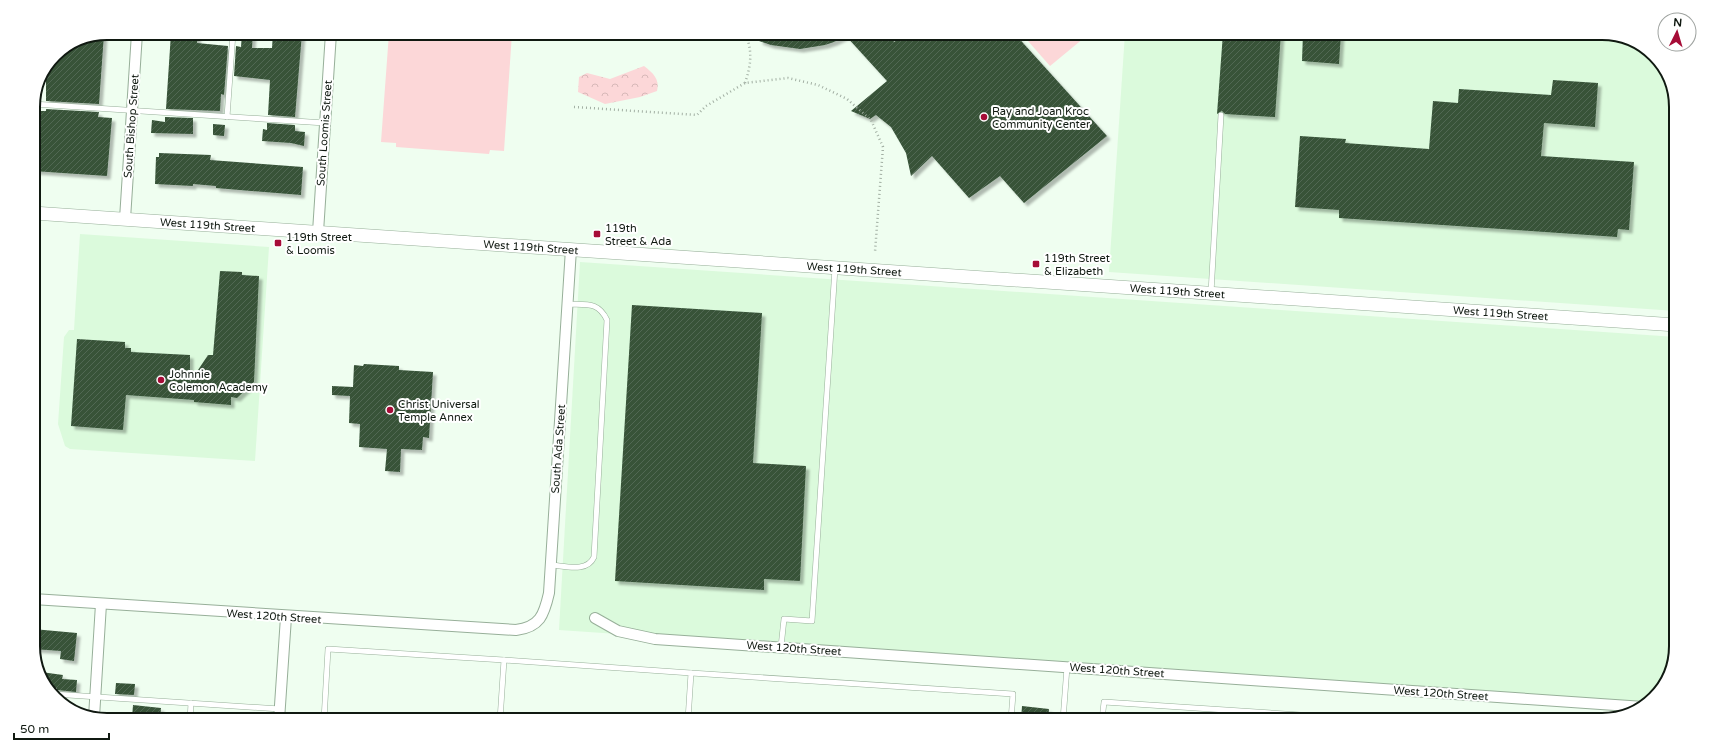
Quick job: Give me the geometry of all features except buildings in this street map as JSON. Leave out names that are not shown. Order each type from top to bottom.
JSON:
[{"type":"street","name":"South Bishop Street","points":[[125,219],[137,40]]},
{"type":"street","name":"South Loomis Street","points":[[318,232],[331,40]]},
{"type":"street","name":"West 119th Street","points":[[40,213],[1669,325]]},
{"type":"street","name":"South Ada Street","points":[[516,630],[528,629],[536,624],[541,616],[549,593],[571,250]]},
{"type":"street","name":"West 120th Street","points":[[40,600],[286,617],[516,630]]},
{"type":"street","points":[[95,712],[101,604]]},
{"type":"street","points":[[280,713],[286,617]]},
{"type":"street","name":"West 120th Street","points":[[595,618],[618,630],[655,639],[1631,706]]},
{"type":"lane","points":[[227,117],[232,40]]},
{"type":"lane","points":[[40,104],[325,123]]},
{"type":"lane","points":[[1211,293],[1221,115]]},
{"type":"lane","points":[[782,647],[784,619],[812,621],[835,268]]},
{"type":"lane","points":[[551,565],[584,567],[591,564],[594,557],[607,320],[600,308],[594,305],[567,304]]},
{"type":"lane","points":[[324,713],[328,648],[1013,694],[1012,713]]},
{"type":"lane","points":[[500,713],[504,660]]},
{"type":"lane","points":[[1064,713],[1067,667]]},
{"type":"lane","points":[[688,713],[691,673]]},
{"type":"lane","points":[[62,695],[280,709]]},
{"type":"lane","points":[[1103,713],[1104,702],[1271,713]]},
{"type":"lane","points":[[190,713],[191,703]]},
{"type":"path","points":[[745,83],[752,54],[747,40]]},
{"type":"path","points":[[574,107],[697,115],[706,106],[745,83],[788,78],[818,85],[847,99],[871,120],[883,147],[875,252]]},
{"type":"shaded area","points":[[1125,40],[1615,41],[1635,49],[1652,63],[1658,70],[1668,94],[1669,311],[1109,272]]},
{"type":"shaded area","name":"Johnnie Colemon Academy","points":[[80,234],[269,247],[255,461],[70,449],[65,446],[58,424],[64,337],[69,330],[74,330]]},
{"type":"shaded area","points":[[580,262],[1669,337],[1668,659],[1658,683],[1646,696],[1636,703],[559,630]]},
{"type":"green space","points":[[388,40],[512,40],[504,151],[490,150],[489,154],[396,147],[396,143],[381,142]]},
{"type":"green space","points":[[1027,40],[1082,40],[1050,66]]},
{"type":"green space","points":[[644,66],[657,80],[657,91],[640,97],[605,104],[578,92],[579,77],[587,73],[610,79]]},
{"type":"place","name":"Ray and Joan Kroc Community Center","points":[[984,117]]},
{"type":"place","name":"119th Street & Ada","points":[[597,234]]},
{"type":"place","name":"119th Street & Loomis","points":[[278,243]]},
{"type":"place","name":"119th Street & Elizabeth","points":[[1036,264]]},
{"type":"place","name":"Johnnie Colemon Academy","points":[[161,380]]},
{"type":"place","name":"Christ Universal Temple Annex","points":[[390,410]]}]
